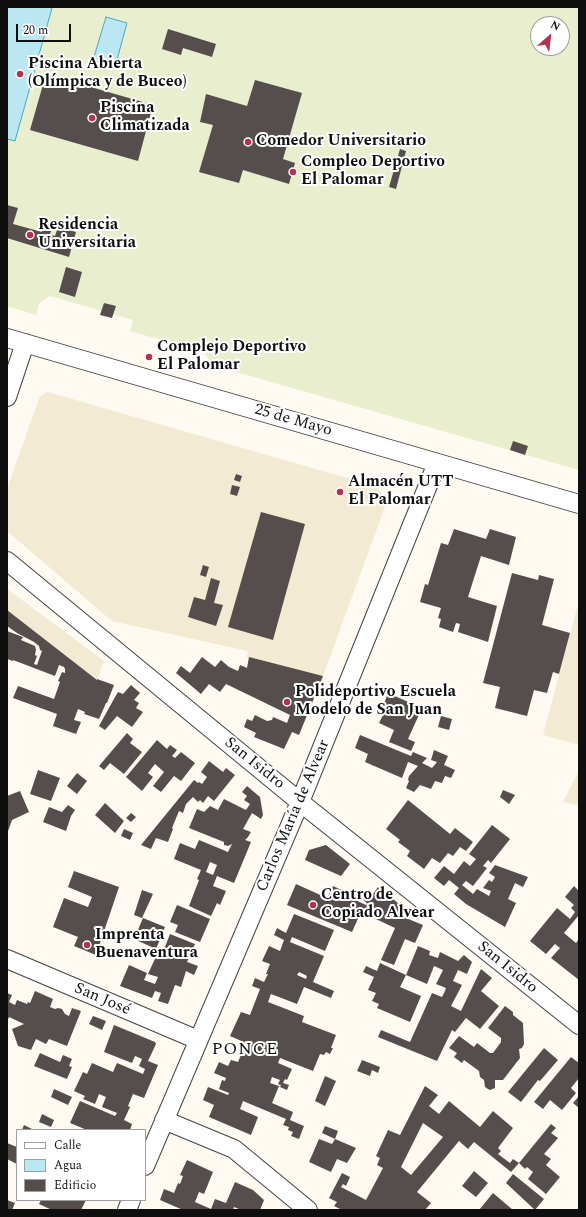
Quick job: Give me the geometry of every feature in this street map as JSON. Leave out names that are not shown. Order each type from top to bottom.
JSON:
[{"type":"street","name":"25 de Mayo","points":[[7,338],[579,504]]},
{"type":"street","points":[[7,397],[25,343]]},
{"type":"street","name":"Carlos María de Alvear","points":[[146,1164],[300,802],[437,463]]},
{"type":"street","name":"San Isidro","points":[[7,561],[300,802],[579,1025]]},
{"type":"street","name":"San José","points":[[7,959],[198,1040]]},
{"type":"street","points":[[164,1120],[234,1149],[308,1210]]},
{"type":"shaded area","points":[[48,392],[378,487],[386,504],[323,676],[247,657],[248,651],[112,621],[7,531],[7,489],[40,396]]},
{"type":"shaded area","points":[[7,589],[104,661],[97,680],[7,610]]},
{"type":"shaded area","points":[[579,601],[579,745],[543,735]]},
{"type":"shaded area","points":[[579,770],[579,805],[563,802]]},
{"type":"green space","name":"Compleo Deportivo El Palomar","points":[[7,7],[579,7],[579,470],[212,365],[204,352],[130,331],[133,320],[50,296],[39,303],[36,315],[7,306]]},
{"type":"water","name":"Piscina Abierta (Olímpica y de Buceo)","points":[[7,7],[52,8],[15,141],[7,139]]},
{"type":"water","points":[[106,17],[127,23],[115,67],[93,60]]},
{"type":"building","points":[[168,29],[216,44],[212,57],[183,48],[181,55],[162,49]]},
{"type":"building","name":"Piscina Climatizada","points":[[46,74],[153,105],[138,161],[30,130]]},
{"type":"building","name":"Comedor Universitario","points":[[255,80],[302,93],[283,159],[295,163],[289,184],[243,170],[239,183],[199,172],[213,125],[200,122],[206,94],[247,106]]},
{"type":"building","points":[[400,149],[406,151],[396,189],[389,187]]},
{"type":"building","name":"Residencia Universitaria","points":[[7,205],[18,208],[13,224],[42,232],[42,229],[51,231],[50,234],[55,236],[58,227],[76,232],[69,257],[7,238]]},
{"type":"building","points":[[66,267],[82,272],[75,297],[59,292]]},
{"type":"building","points":[[104,303],[116,306],[112,318],[100,315]]},
{"type":"building","points":[[513,441],[528,446],[525,455],[510,450]]},
{"type":"building","points":[[236,474],[242,476],[240,482],[234,480]]},
{"type":"building","points":[[232,485],[240,487],[237,496],[230,494]]},
{"type":"building","points":[[261,512],[305,524],[273,640],[228,627]]},
{"type":"building","points":[[454,529],[486,539],[490,529],[516,537],[509,565],[481,556],[468,597],[497,606],[488,642],[458,632],[460,624],[456,623],[453,632],[439,627],[441,619],[438,618],[441,608],[420,602],[425,584],[428,585],[441,543],[448,545]]},
{"type":"building","points":[[203,565],[209,567],[206,577],[200,575]]},
{"type":"building","points":[[512,573],[538,580],[539,575],[554,579],[542,625],[570,633],[559,674],[553,672],[547,693],[534,690],[527,716],[495,708],[500,687],[483,683]]},
{"type":"building","points":[[211,578],[220,581],[214,603],[223,605],[216,626],[188,617],[194,597],[205,600]]},
{"type":"building","points":[[7,610],[97,680],[114,685],[99,719],[84,714],[85,712],[78,709],[74,720],[81,722],[76,734],[53,726],[57,714],[13,698],[18,686],[54,699],[60,682],[58,681],[62,672],[65,673],[65,669],[59,665],[55,676],[7,659],[7,631],[23,637],[21,640],[35,646],[35,655],[37,656],[34,664],[37,665],[42,651],[34,642],[7,626]]},
{"type":"building","points":[[202,657],[215,667],[221,660],[229,667],[238,671],[240,665],[247,668],[249,657],[323,676],[299,735],[292,732],[284,749],[254,737],[256,733],[244,727],[247,719],[252,721],[255,715],[267,721],[272,720],[273,717],[287,723],[290,715],[226,684],[220,692],[209,684],[201,694],[176,673],[181,666],[190,673]]},
{"type":"building","points":[[131,685],[140,693],[134,700],[139,703],[136,708],[143,712],[132,727],[117,716],[105,730],[99,726],[118,692],[123,694]]},
{"type":"building","points":[[388,693],[422,708],[408,739],[415,742],[411,751],[389,742],[394,730],[379,723],[383,715],[380,714]]},
{"type":"building","points":[[441,716],[452,719],[449,730],[438,727]]},
{"type":"building","points":[[127,733],[133,739],[130,743],[142,752],[124,774],[110,763],[104,770],[99,766]]},
{"type":"building","points":[[360,735],[411,756],[413,752],[427,758],[422,763],[432,768],[437,762],[431,760],[434,750],[448,756],[444,765],[455,770],[451,778],[445,776],[442,783],[435,781],[431,789],[420,785],[414,792],[406,788],[409,781],[409,776],[418,766],[408,762],[402,778],[365,762],[368,754],[355,748]]},
{"type":"building","points":[[157,740],[167,749],[170,745],[177,750],[172,756],[175,758],[181,752],[195,763],[181,781],[174,776],[161,792],[153,786],[164,772],[155,764],[148,773],[153,777],[142,791],[126,777]]},
{"type":"building","points":[[209,761],[223,772],[226,768],[235,775],[214,801],[208,796],[203,803],[200,800],[198,802],[193,797],[186,804],[183,813],[179,811],[168,842],[156,838],[151,849],[141,845],[194,780],[202,784],[207,777],[201,772]]},
{"type":"building","points":[[38,770],[60,778],[51,801],[30,794]]},
{"type":"building","points":[[77,773],[87,781],[77,794],[67,786]]},
{"type":"building","points":[[247,786],[260,797],[263,815],[261,819],[252,813],[243,829],[251,832],[245,840],[251,842],[234,883],[217,876],[213,886],[226,891],[220,905],[217,903],[211,916],[189,906],[199,880],[197,879],[201,870],[174,859],[180,843],[195,849],[199,840],[228,852],[232,844],[228,846],[224,845],[224,842],[189,828],[197,809],[204,812],[210,806],[218,810],[224,799],[246,810],[250,804],[244,800],[247,796],[242,792]],"holes":[[[210,862],[217,865],[213,875],[206,872]]]},
{"type":"building","points":[[503,790],[515,795],[509,804],[500,797]]},
{"type":"building","points":[[20,791],[29,812],[12,820],[7,834],[7,796]]},
{"type":"building","points":[[408,800],[450,834],[455,828],[473,842],[466,851],[460,847],[453,856],[448,853],[440,863],[432,858],[424,869],[407,856],[410,851],[398,842],[400,840],[386,829]]},
{"type":"building","points":[[105,803],[124,821],[115,833],[95,815]]},
{"type":"building","points":[[68,805],[75,810],[71,816],[66,831],[43,822],[49,807],[62,812]]},
{"type":"building","points":[[131,813],[136,817],[131,822],[126,818]]},
{"type":"building","points":[[492,825],[510,839],[491,863],[488,860],[483,866],[487,868],[473,886],[466,881],[462,885],[473,894],[477,889],[489,896],[491,891],[483,888],[489,880],[492,882],[495,877],[489,873],[495,865],[528,877],[523,887],[515,883],[508,899],[516,903],[505,927],[466,904],[454,894],[459,888],[449,880],[444,886],[434,878],[444,866],[454,874],[464,861],[470,866],[476,859],[469,854]]},
{"type":"building","points":[[124,829],[133,833],[130,840],[121,836]]},
{"type":"building","points":[[326,845],[350,864],[341,876],[305,860],[309,850]]},
{"type":"building","points":[[74,871],[119,887],[96,955],[74,946],[78,937],[53,927],[64,898],[88,907],[92,897],[68,887]]},
{"type":"building","points":[[296,884],[327,898],[333,886],[354,896],[353,899],[366,905],[367,903],[362,899],[368,890],[373,894],[378,887],[404,908],[401,916],[423,925],[415,943],[405,939],[394,965],[381,960],[395,928],[361,912],[352,932],[287,905]]},
{"type":"building","points":[[574,886],[579,891],[579,915],[564,933],[576,943],[579,939],[579,980],[551,958],[560,948],[555,944],[546,954],[530,941],[557,908],[570,919],[575,912],[571,908],[574,905],[565,897]]},
{"type":"building","points":[[142,890],[153,894],[142,918],[134,915]]},
{"type":"building","points":[[177,905],[210,919],[200,942],[175,932],[178,925],[170,922]]},
{"type":"building","points":[[294,914],[334,930],[325,951],[292,937],[290,942],[324,956],[313,982],[334,991],[331,998],[304,987],[297,1004],[271,994],[268,1002],[304,1016],[302,1022],[336,1035],[330,1054],[326,1052],[324,1055],[320,1054],[313,1071],[280,1058],[278,1063],[292,1069],[287,1080],[285,1079],[283,1083],[289,1085],[287,1090],[280,1087],[281,1085],[278,1084],[280,1080],[272,1077],[270,1083],[279,1086],[272,1103],[293,1112],[290,1120],[304,1126],[299,1139],[291,1136],[293,1132],[288,1130],[289,1127],[283,1125],[286,1119],[243,1101],[240,1109],[258,1117],[251,1135],[209,1117],[214,1105],[203,1100],[208,1087],[228,1095],[229,1093],[219,1089],[222,1080],[225,1081],[226,1078],[214,1073],[219,1062],[228,1066],[231,1060],[238,1062],[246,1043],[230,1036],[241,1012],[250,1015],[260,989],[252,986],[255,978],[264,982],[268,974],[266,974],[270,964],[262,961],[269,946],[280,951],[284,940],[274,935],[277,928],[286,933]],"holes":[[[299,972],[307,976],[306,979],[297,975]]]},
{"type":"building","points":[[143,918],[165,927],[156,949],[134,939]]},
{"type":"building","points":[[170,934],[195,944],[187,962],[198,966],[194,975],[186,971],[181,987],[175,985],[168,1004],[158,1001],[161,993],[155,991],[152,998],[120,986],[129,965],[147,973],[144,980],[155,984],[158,977],[148,974],[159,950],[163,952]]},
{"type":"building","points":[[418,946],[430,951],[429,955],[438,958],[440,952],[458,961],[464,955],[472,962],[467,974],[458,970],[453,981],[462,985],[451,1006],[461,1011],[481,969],[492,978],[481,991],[499,1006],[480,1029],[466,1018],[455,1032],[452,1030],[437,1061],[378,1037],[381,1030],[410,1042],[432,993],[442,997],[445,991],[446,988],[436,984],[443,970],[434,966],[427,984],[406,975]]},
{"type":"building","points":[[380,963],[406,975],[400,987],[421,996],[410,1022],[377,1008],[379,1004],[372,1001],[376,993],[368,990],[374,977],[363,972],[366,966],[377,971]]},
{"type":"building","points":[[35,991],[53,999],[50,1007],[62,1009],[65,1014],[69,1016],[72,1008],[81,1011],[67,1046],[49,1039],[46,1044],[36,1039],[31,1050],[18,1046],[12,1029],[24,1024],[9,1017],[7,1022],[7,993],[12,995],[9,1002],[15,1005],[17,1000],[27,1004],[28,1002],[30,1003]]},
{"type":"building","points":[[505,1006],[523,1023],[524,1044],[522,1048],[519,1049],[520,1058],[503,1080],[495,1080],[495,1088],[490,1090],[485,1087],[484,1080],[480,1077],[479,1071],[464,1060],[462,1063],[454,1057],[457,1053],[449,1048],[459,1036],[474,1047],[477,1043],[490,1053],[493,1053],[501,1042],[501,1038],[488,1028]]},
{"type":"building","points":[[93,1016],[106,1021],[102,1030],[89,1024]]},
{"type":"building","points":[[114,1025],[155,1042],[156,1044],[148,1061],[158,1065],[144,1098],[133,1094],[128,1106],[130,1107],[124,1120],[132,1124],[130,1129],[85,1129],[70,1123],[80,1101],[115,1116],[117,1113],[102,1107],[106,1097],[99,1094],[95,1104],[83,1099],[85,1096],[74,1091],[83,1072],[87,1074],[92,1063],[113,1072],[117,1063],[143,1074],[145,1069],[139,1066],[142,1059],[135,1056],[132,1063],[104,1052]]},
{"type":"building","points":[[544,1048],[558,1060],[540,1081],[538,1080],[521,1102],[508,1092]]},
{"type":"building","points":[[40,1053],[60,1062],[63,1055],[72,1059],[69,1066],[72,1067],[67,1079],[34,1066]]},
{"type":"building","points":[[571,1057],[579,1063],[579,1078],[571,1088],[576,1093],[562,1110],[550,1100],[543,1109],[534,1102]]},
{"type":"building","points":[[362,1060],[380,1067],[378,1073],[372,1070],[370,1076],[357,1071]]},
{"type":"building","points":[[325,1076],[336,1081],[325,1106],[315,1101]]},
{"type":"building","points":[[425,1086],[438,1095],[429,1106],[439,1114],[449,1101],[480,1127],[493,1111],[513,1128],[498,1148],[501,1151],[498,1154],[510,1163],[513,1159],[519,1163],[511,1172],[474,1142],[468,1149],[459,1141],[417,1192],[431,1203],[425,1210],[342,1210],[334,1206],[337,1202],[329,1198],[342,1173],[350,1177],[346,1186],[343,1184],[341,1187],[366,1200],[383,1168],[377,1165],[380,1158],[376,1156],[388,1130],[400,1135]],"holes":[[[423,1123],[443,1137],[411,1175],[401,1167]]]},
{"type":"building","points":[[54,1089],[72,1097],[68,1105],[51,1097]]},
{"type":"building","points":[[579,1096],[579,1108],[573,1103]]},
{"type":"building","points":[[42,1114],[54,1120],[51,1127],[39,1122]]},
{"type":"building","points":[[551,1124],[556,1128],[551,1133],[558,1138],[544,1154],[551,1159],[546,1165],[560,1177],[546,1194],[528,1179],[533,1172],[527,1167],[525,1169],[519,1163]]},
{"type":"building","points":[[24,1125],[32,1129],[22,1129]]},
{"type":"building","points":[[325,1126],[338,1131],[335,1139],[322,1133]]},
{"type":"building","points":[[319,1139],[332,1144],[335,1139],[356,1148],[347,1163],[337,1159],[331,1172],[309,1162]]},
{"type":"building","points":[[7,1143],[16,1147],[16,1164],[7,1159]]},
{"type":"building","points":[[187,1160],[213,1172],[204,1194],[199,1192],[195,1202],[211,1209],[215,1199],[226,1203],[235,1182],[253,1190],[264,1200],[260,1210],[241,1210],[234,1207],[233,1210],[183,1210],[160,1200],[164,1189],[174,1193],[178,1183],[180,1184],[183,1176],[180,1175]]},
{"type":"building","points":[[474,1171],[488,1183],[476,1197],[462,1186]]},
{"type":"building","points":[[513,1174],[544,1199],[535,1210],[506,1183]]},
{"type":"building","points":[[493,1193],[513,1210],[479,1210]]},
{"type":"building","points":[[7,1200],[15,1203],[12,1210],[7,1209]]},
{"type":"building","points":[[40,1201],[86,1201],[81,1210],[52,1210],[39,1204]]},
{"type":"place","name":"Piscina Abierta (Olímpica y de Buceo)","points":[[20,74]]},
{"type":"place","name":"Piscina Climatizada","points":[[92,118]]},
{"type":"place","name":"Comedor Universitario","points":[[248,142]]},
{"type":"place","name":"Compleo Deportivo El Palomar","points":[[293,172]]},
{"type":"place","name":"Residencia Universitaria","points":[[30,235]]},
{"type":"place","name":"Complejo Deportivo El Palomar","points":[[149,357]]},
{"type":"place","name":"Almacén UTT El Palomar","points":[[340,492]]},
{"type":"place","name":"Polideportivo Escuela Modelo de San Juan","points":[[287,702]]},
{"type":"place","name":"Centro de Copiado Alvear","points":[[313,905]]},
{"type":"place","name":"Imprenta Buenaventura","points":[[87,945]]},
{"type":"district","name":"PONCE","points":[[245,1051]]}]
